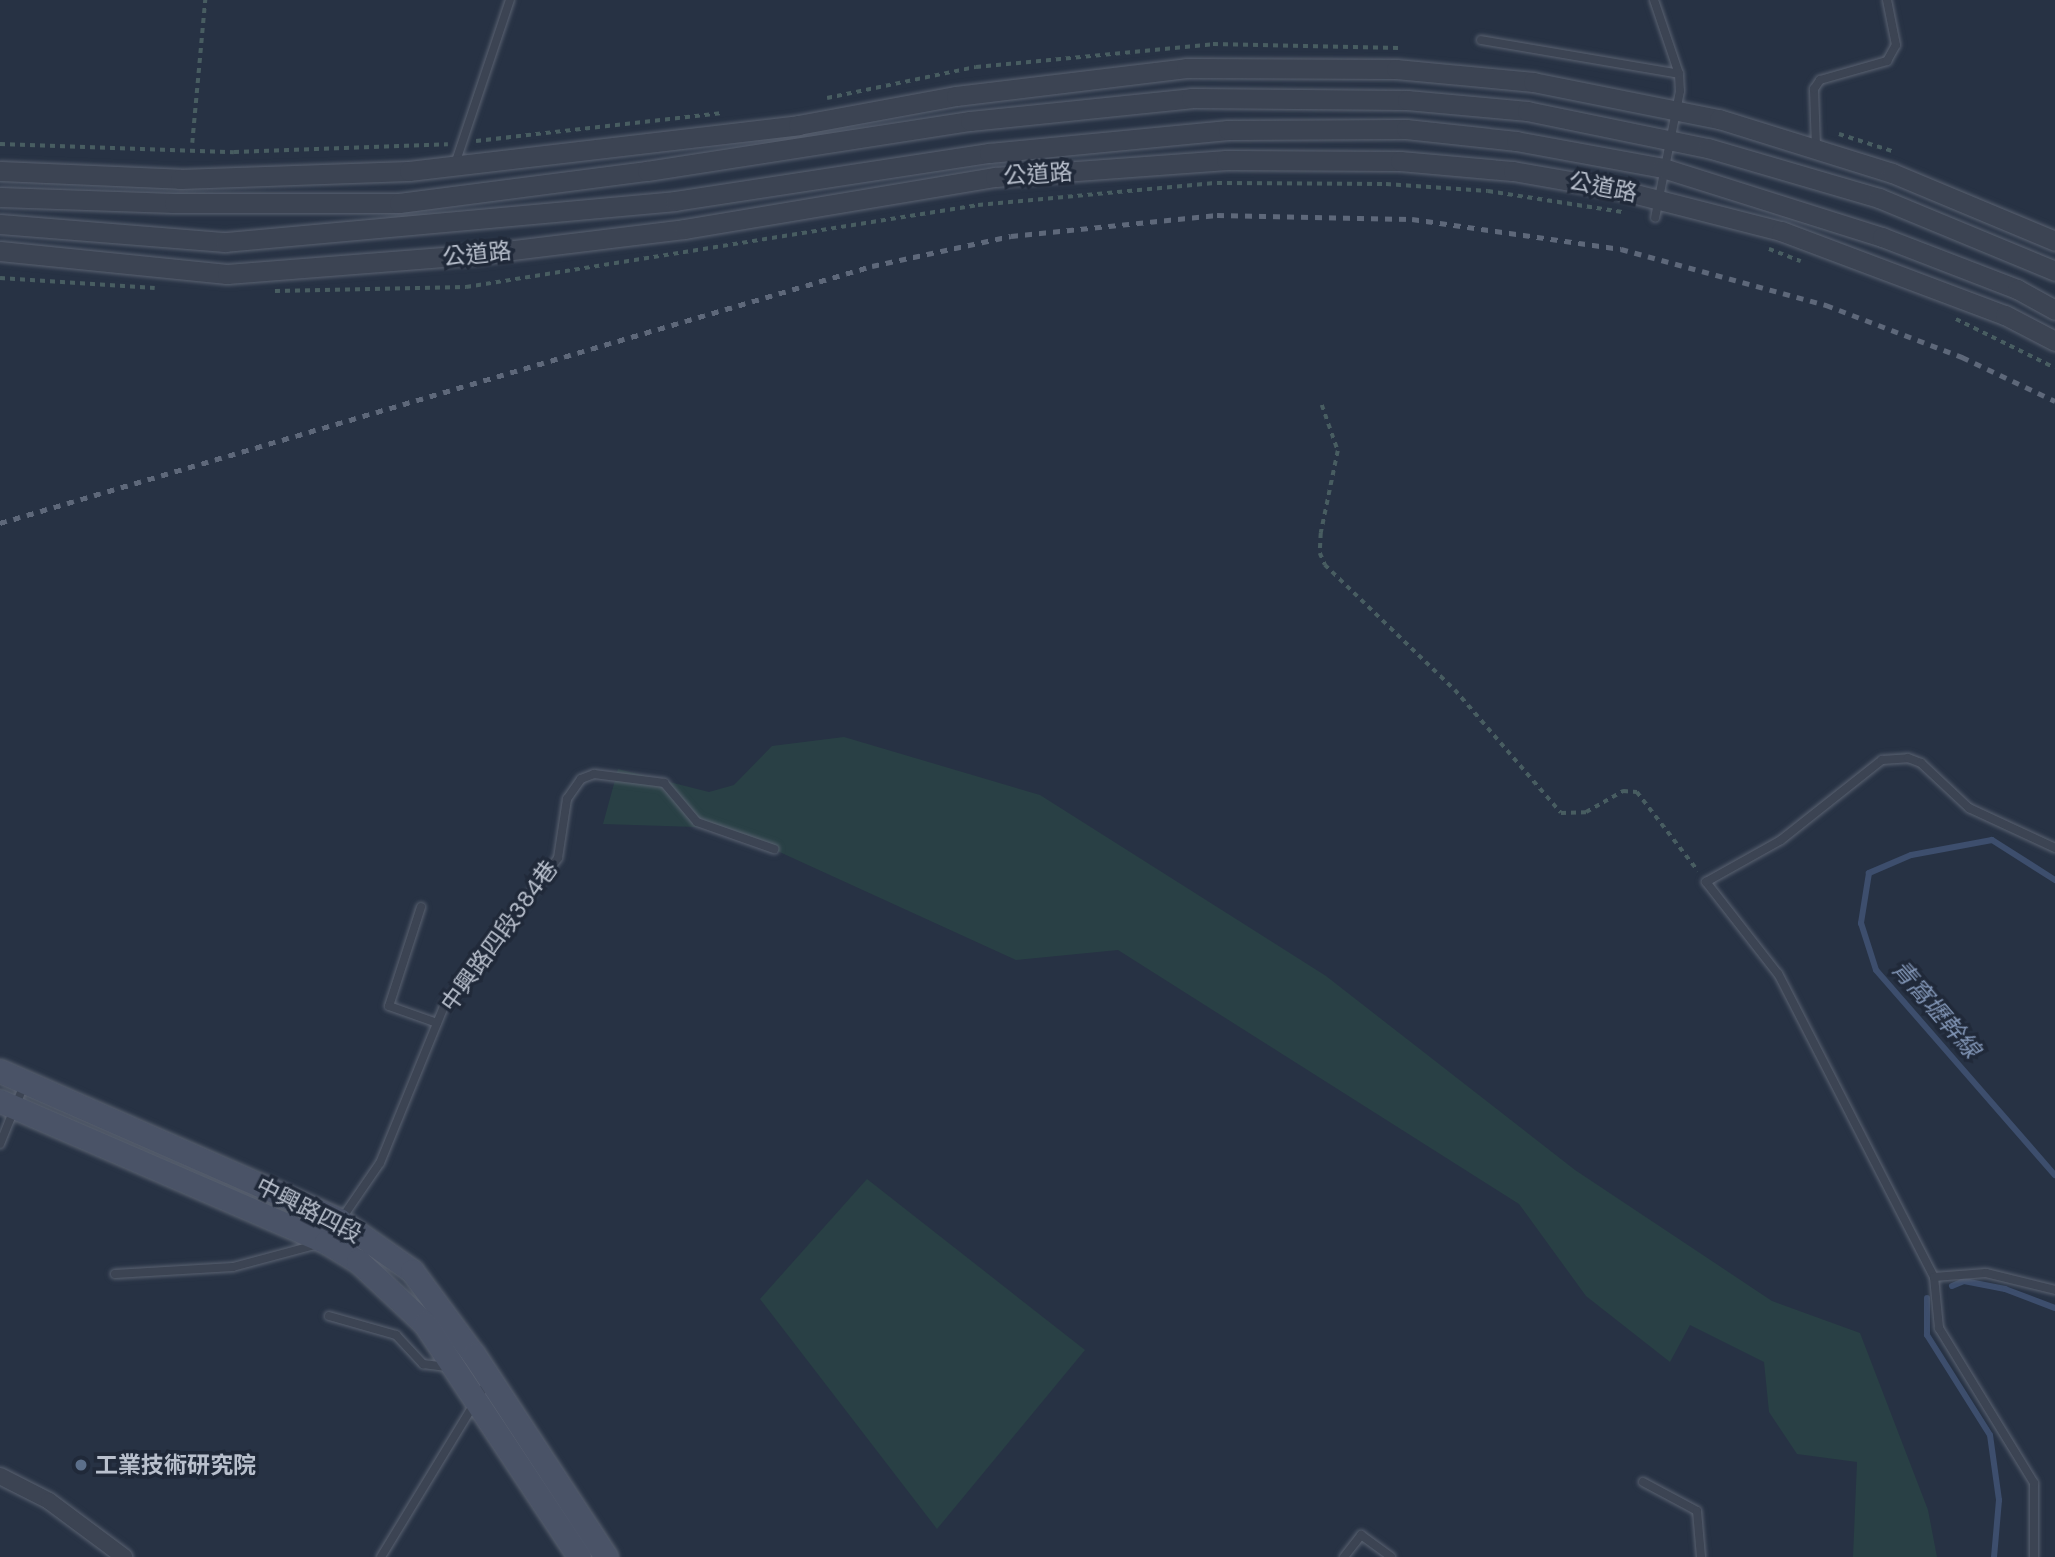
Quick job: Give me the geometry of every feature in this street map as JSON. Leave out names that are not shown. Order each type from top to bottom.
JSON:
[{"type":"main road","name":"中興路四段","points":[[0,1071],[340,1220],[412,1271],[474,1355],[606,1557]]},
{"type":"main road","name":"中興路四段","points":[[7,1104],[326,1242],[395,1292],[425,1324],[579,1557]]},
{"type":"street","points":[[0,171],[180,179],[261,178],[454,167],[799,125],[956,96],[1186,68],[1396,69],[1533,82],[1677,110],[1892,173],[2055,241]]},
{"type":"street","points":[[0,197],[174,203],[398,202],[671,168],[970,121],[1191,98],[1407,100],[1527,111],[1668,138],[1880,198],[2055,271]]},
{"type":"street","name":"公道路","points":[[0,225],[225,242],[675,201],[989,153],[1227,130],[1406,129],[1516,141],[1663,168],[1882,237],[2017,289],[2055,310]]},
{"type":"street","name":"公道路","points":[[0,251],[227,274],[481,254],[684,229],[995,177],[1226,160],[1400,161],[1513,171],[1659,198],[1781,231],[1868,261],[2005,315],[2055,341]]},
{"type":"street","points":[[174,203],[261,178]]},
{"type":"street","points":[[180,179],[258,202]]},
{"type":"street","points":[[2017,254],[2030,229]]},
{"type":"street","points":[[0,1476],[49,1502],[124,1557]]},
{"type":"lane","points":[[454,167],[510,0]]},
{"type":"lane","points":[[1654,0],[1679,74],[1677,110],[1668,138],[1655,218]]},
{"type":"lane","points":[[1816,150],[1814,89],[1820,80],[1887,61],[1896,45],[1887,0]]},
{"type":"lane","points":[[1481,40],[1679,74]]},
{"type":"lane","points":[[2034,1557],[2034,1483],[1939,1328],[1934,1277],[1778,974],[1706,882],[1780,841],[1882,760],[1908,758],[1921,763],[1969,808],[2055,848]]},
{"type":"lane","name":"中興路四段384巷","points":[[326,1242],[380,1163],[443,1006],[558,858],[567,799],[581,779],[594,774],[664,783],[697,822],[774,849]]},
{"type":"lane","name":"中興路四段384巷","points":[[421,907],[389,1006],[437,1023]]},
{"type":"lane","points":[[0,1144],[7,1104],[25,1082]]},
{"type":"lane","points":[[115,1274],[233,1268],[326,1242]]},
{"type":"lane","points":[[1934,1277],[1986,1273],[2055,1290]]},
{"type":"lane","points":[[329,1316],[396,1335],[423,1364],[454,1367],[474,1355]]},
{"type":"lane","points":[[381,1557],[477,1403],[489,1378]]},
{"type":"lane","points":[[1643,1482],[1697,1511],[1701,1557]]},
{"type":"lane","points":[[1344,1557],[1361,1535],[1391,1557]]},
{"type":"path","points":[[192,144],[205,0]]},
{"type":"path","points":[[265,291],[466,287],[978,205],[1217,183],[1385,184],[1488,191],[1655,218]]},
{"type":"path","points":[[1757,246],[1807,263]]},
{"type":"path","points":[[0,278],[159,288]]},
{"type":"path","points":[[1954,318],[2055,368]]},
{"type":"path","points":[[1322,405],[1338,451],[1321,533],[1320,553],[1325,565],[1455,690],[1561,813],[1586,812],[1623,790],[1637,792],[1706,882]]},
{"type":"green space","points":[[844,737],[1040,795],[1326,976],[1575,1170],[1772,1301],[1860,1333],[1928,1510],[1937,1557],[1853,1557],[1857,1462],[1797,1454],[1769,1412],[1764,1362],[1690,1325],[1670,1362],[1586,1296],[1519,1204],[1118,950],[1016,960],[727,828],[603,824],[618,769],[709,792],[734,785],[772,746]]},
{"type":"green space","points":[[867,1179],[1085,1350],[937,1529],[760,1299]]},
{"type":"waterway","name":"青窩壢幹線","points":[[2055,880],[1992,840],[1911,855],[1869,873],[1861,923],[1876,970],[2055,1175]]},
{"type":"waterway","name":"青窩壢幹線","points":[[1952,1286],[1964,1281],[2005,1289],[2055,1308]]},
{"type":"waterway","name":"青窩壢幹線","points":[[1927,1298],[1927,1335],[1990,1435],[1999,1500],[1994,1557]]},
{"type":"railway","points":[[0,523],[872,266],[1011,236],[1217,215],[1412,219],[1621,249],[1826,305],[1962,357],[2055,401]]},
{"type":"place","name":"工業技術研究院","points":[[81,1465]]}]
